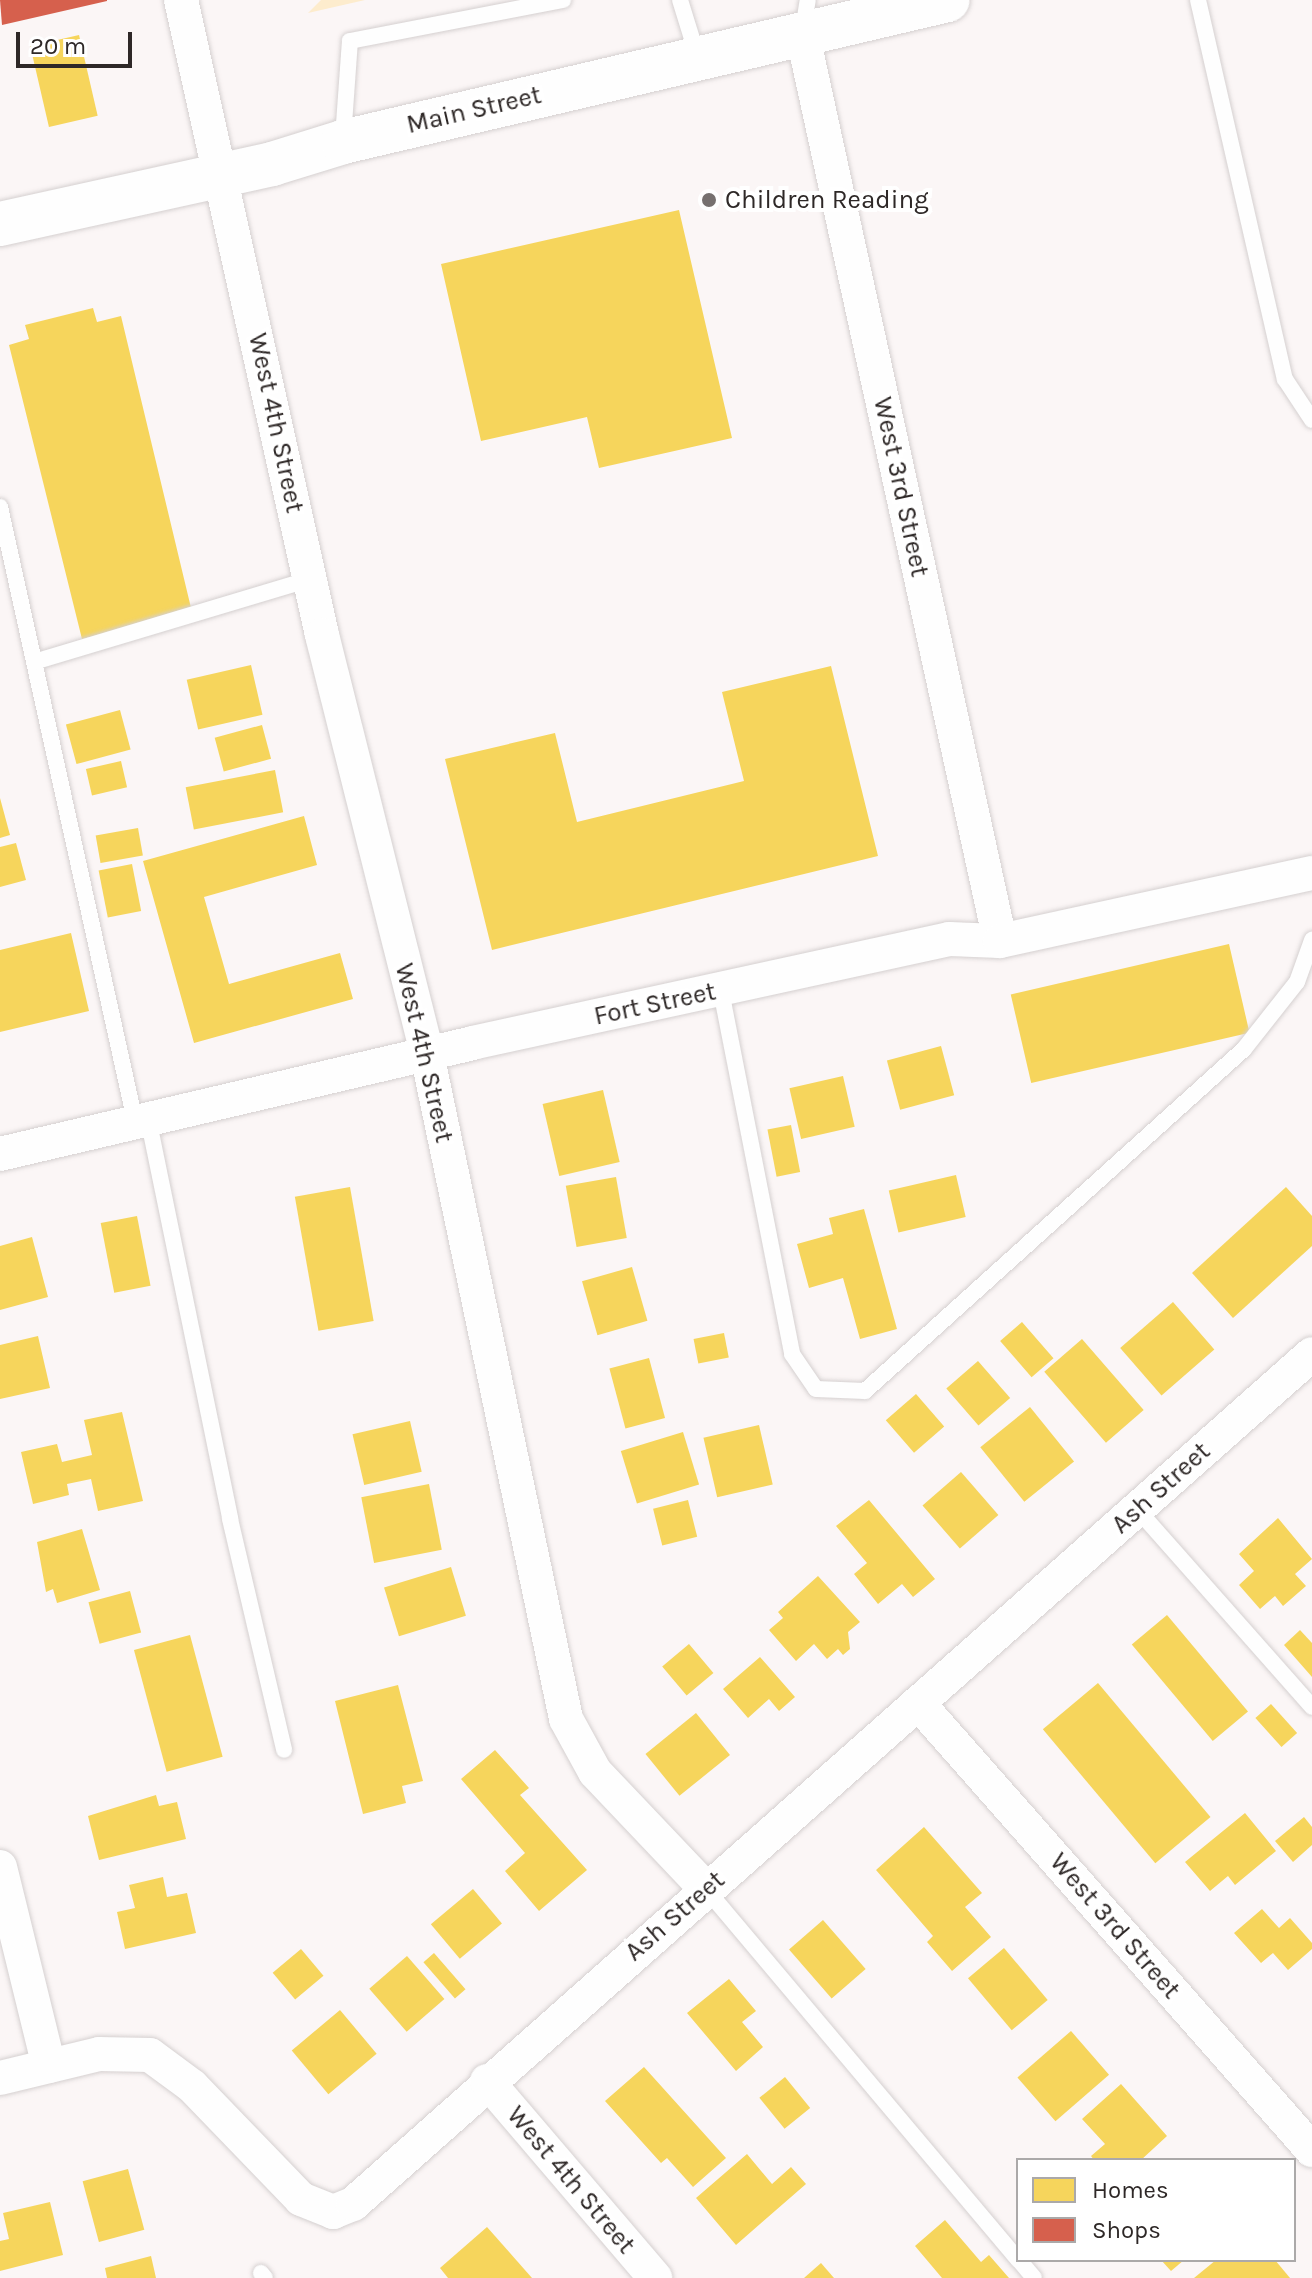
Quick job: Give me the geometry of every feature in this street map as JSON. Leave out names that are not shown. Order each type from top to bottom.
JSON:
[{"type":"street","name":"West 4th Street","points":[[181,0],[310,579],[427,1054],[566,1719],[595,1772],[706,1889]]},
{"type":"street","name":"Main Street","points":[[0,224],[221,174],[698,57],[805,16],[948,0]]},
{"type":"street","name":"West 3rd Street","points":[[805,16],[1000,941]]},
{"type":"street","name":"Fort Street","points":[[0,1154],[427,1054],[949,939],[1000,941],[1312,873]]},
{"type":"street","name":"Ash Street","points":[[0,2078],[99,2054],[150,2055],[192,2086],[301,2199],[333,2212],[353,2204],[487,2081],[1312,1354]]},
{"type":"street","name":"West 3rd Street","points":[[918,1703],[1312,2150]]},
{"type":"street","points":[[0,1867],[49,2066]]},
{"type":"street","name":"West 4th Street","points":[[487,2081],[655,2278]]},
{"type":"lane","points":[[343,142],[350,41],[563,0]]},
{"type":"lane","points":[[680,0],[698,57]]},
{"type":"lane","points":[[1198,0],[1285,379],[1312,420]]},
{"type":"lane","points":[[0,507],[284,1750]]},
{"type":"lane","points":[[37,661],[310,579]]},
{"type":"lane","points":[[721,991],[792,1354],[816,1389],[865,1391],[1244,1049],[1297,982],[1312,940]]},
{"type":"lane","points":[[1137,1509],[1312,1707]]},
{"type":"lane","points":[[706,1889],[1016,2255]]},
{"type":"lane","points":[[1021,2262],[1034,2278]]},
{"type":"shaded area","points":[[321,0],[365,0],[308,13]]},
{"type":"building: Homes","points":[[79,35],[98,116],[49,127],[30,46]]},
{"type":"building: Homes","points":[[679,210],[732,438],[599,468],[587,417],[481,441],[441,264]]},
{"type":"building: Homes","points":[[93,308],[97,322],[121,316],[192,612],[82,639],[9,345],[29,339],[25,325]]},
{"type":"building: Homes","points":[[251,665],[262,715],[198,730],[187,680]]},
{"type":"building: Homes","points":[[831,666],[878,856],[492,950],[445,759],[555,733],[577,822],[744,781],[722,692]]},
{"type":"building: Homes","points":[[120,710],[131,750],[77,764],[66,724]]},
{"type":"building: Homes","points":[[262,725],[271,759],[224,771],[215,738]]},
{"type":"building: Homes","points":[[121,761],[127,787],[92,795],[86,769]]},
{"type":"building: Homes","points":[[275,770],[283,812],[194,830],[186,787]]},
{"type":"building: Homes","points":[[0,798],[10,835],[0,838]]},
{"type":"building: Homes","points":[[304,816],[317,865],[204,897],[229,984],[340,953],[353,999],[194,1043],[143,861]]},
{"type":"building: Homes","points":[[138,828],[143,856],[101,863],[96,835]]},
{"type":"building: Homes","points":[[16,843],[26,880],[0,887],[0,847]]},
{"type":"building: Homes","points":[[132,864],[141,911],[108,918],[99,870]]},
{"type":"building: Homes","points":[[71,933],[89,1011],[0,1032],[0,950]]},
{"type":"building: Homes","points":[[1229,944],[1249,1033],[1031,1083],[1011,994]]},
{"type":"building: Homes","points":[[941,1046],[954,1095],[900,1110],[887,1060]]},
{"type":"building: Homes","points":[[843,1076],[855,1127],[801,1139],[789,1088]]},
{"type":"building: Homes","points":[[603,1090],[620,1162],[559,1176],[543,1104]]},
{"type":"building: Homes","points":[[791,1125],[800,1172],[777,1177],[767,1130]]},
{"type":"building: Homes","points":[[956,1175],[966,1217],[898,1232],[889,1191]]},
{"type":"building: Homes","points":[[616,1177],[627,1238],[577,1247],[566,1186]]},
{"type":"building: Homes","points":[[350,1187],[374,1321],[318,1331],[295,1197]]},
{"type":"building: Homes","points":[[1286,1187],[1312,1216],[1312,1246],[1233,1318],[1192,1273]]},
{"type":"building: Homes","points":[[864,1209],[897,1329],[860,1339],[843,1278],[809,1288],[797,1244],[833,1234],[829,1218]]},
{"type":"building: Homes","points":[[137,1216],[151,1286],[114,1293],[101,1223]]},
{"type":"building: Homes","points":[[32,1237],[48,1297],[0,1310],[0,1246]]},
{"type":"building: Homes","points":[[632,1267],[647,1321],[597,1335],[582,1281]]},
{"type":"building: Homes","points":[[1173,1302],[1214,1350],[1162,1395],[1120,1348]]},
{"type":"building: Homes","points":[[1022,1322],[1053,1358],[1032,1377],[1000,1341]]},
{"type":"building: Homes","points":[[724,1333],[729,1358],[698,1363],[694,1339]]},
{"type":"building: Homes","points":[[38,1336],[50,1388],[0,1399],[0,1345]]},
{"type":"building: Homes","points":[[1082,1339],[1144,1410],[1106,1443],[1044,1372]]},
{"type":"building: Homes","points":[[649,1358],[665,1418],[625,1428],[609,1369]]},
{"type":"building: Homes","points":[[978,1361],[1010,1398],[978,1426],[946,1389]]},
{"type":"building: Homes","points":[[916,1394],[944,1426],[914,1453],[886,1420]]},
{"type":"building: Homes","points":[[1030,1407],[1074,1461],[1024,1502],[980,1447]]},
{"type":"building: Homes","points":[[122,1412],[143,1501],[98,1511],[91,1479],[67,1484],[69,1495],[33,1504],[21,1452],[57,1444],[62,1462],[92,1455],[84,1420]]},
{"type":"building: Homes","points":[[410,1421],[422,1472],[364,1485],[353,1434]]},
{"type":"building: Homes","points":[[759,1425],[773,1484],[717,1497],[703,1438]]},
{"type":"building: Homes","points":[[683,1432],[699,1485],[637,1504],[621,1451]]},
{"type":"building: Homes","points":[[961,1472],[998,1515],[960,1548],[923,1505]]},
{"type":"building: Homes","points":[[429,1484],[442,1550],[374,1563],[361,1497]]},
{"type":"building: Homes","points":[[688,1500],[697,1537],[662,1546],[653,1509]]},
{"type":"building: Homes","points":[[869,1500],[935,1579],[913,1597],[902,1584],[878,1604],[854,1574],[867,1563],[836,1526]]},
{"type":"building: Homes","points":[[1278,1518],[1312,1559],[1295,1574],[1306,1586],[1283,1606],[1275,1596],[1260,1609],[1239,1585],[1254,1571],[1239,1554]]},
{"type":"building: Homes","points":[[82,1529],[100,1590],[57,1603],[53,1589],[46,1592],[37,1542]]},
{"type":"building: Homes","points":[[451,1567],[466,1616],[399,1636],[384,1587]]},
{"type":"building: Homes","points":[[818,1576],[860,1622],[848,1632],[850,1649],[843,1655],[838,1649],[827,1659],[814,1644],[796,1661],[769,1630],[783,1618],[778,1612]]},
{"type":"building: Homes","points":[[130,1591],[141,1633],[100,1644],[88,1602]]},
{"type":"building: Homes","points":[[1167,1615],[1248,1712],[1213,1741],[1132,1645]]},
{"type":"building: Homes","points":[[1300,1630],[1312,1643],[1312,1677],[1284,1645]]},
{"type":"building: Homes","points":[[190,1635],[223,1757],[167,1772],[134,1650]]},
{"type":"building: Homes","points":[[689,1644],[713,1673],[687,1696],[662,1666]]},
{"type":"building: Homes","points":[[760,1657],[795,1697],[779,1711],[769,1699],[748,1718],[723,1689]]},
{"type":"building: Homes","points":[[1098,1683],[1210,1817],[1155,1863],[1043,1729]]},
{"type":"building: Homes","points":[[398,1685],[423,1781],[402,1786],[406,1803],[363,1814],[335,1701]]},
{"type":"building: Homes","points":[[1271,1704],[1297,1733],[1281,1747],[1255,1718]]},
{"type":"building: Homes","points":[[696,1713],[730,1755],[679,1796],[645,1754]]},
{"type":"building: Homes","points":[[495,1750],[529,1788],[520,1795],[587,1870],[539,1911],[505,1871],[525,1853],[461,1779]]},
{"type":"building: Homes","points":[[156,1795],[159,1806],[177,1802],[186,1839],[99,1860],[88,1816]]},
{"type":"building: Homes","points":[[1245,1813],[1276,1851],[1235,1885],[1228,1876],[1210,1891],[1185,1862]]},
{"type":"building: Homes","points":[[1304,1817],[1312,1827],[1312,1845],[1293,1862],[1275,1841]]},
{"type":"building: Homes","points":[[924,1827],[982,1893],[965,1907],[991,1937],[952,1971],[927,1942],[933,1936],[876,1870]]},
{"type":"building: Homes","points":[[163,1877],[167,1897],[187,1893],[196,1933],[125,1949],[117,1912],[135,1908],[129,1885]]},
{"type":"building: Homes","points":[[473,1889],[502,1923],[460,1959],[431,1924]]},
{"type":"building: Homes","points":[[1262,1909],[1279,1928],[1290,1918],[1312,1943],[1312,1949],[1288,1970],[1273,1953],[1261,1963],[1234,1933]]},
{"type":"building: Homes","points":[[823,1920],[866,1969],[832,1999],[789,1950]]},
{"type":"building: Homes","points":[[1004,1948],[1048,2000],[1012,2030],[968,1978]]},
{"type":"building: Homes","points":[[301,1949],[323,1976],[295,2000],[273,1973]]},
{"type":"building: Homes","points":[[434,1953],[465,1989],[455,1998],[423,1962]]},
{"type":"building: Homes","points":[[407,1956],[444,1999],[407,2032],[369,1989]]},
{"type":"building: Homes","points":[[729,1979],[756,2011],[742,2022],[763,2047],[736,2071],[687,2013]]},
{"type":"building: Homes","points":[[340,2010],[377,2054],[328,2094],[292,2050]]},
{"type":"building: Homes","points":[[1071,2031],[1109,2075],[1055,2121],[1017,2078]]},
{"type":"building: Homes","points":[[644,2067],[726,2158],[693,2187],[667,2158],[661,2163],[605,2101]]},
{"type":"building: Homes","points":[[785,2077],[810,2108],[785,2129],[759,2098]]},
{"type":"building: Homes","points":[[1121,2084],[1167,2136],[1143,2158],[1092,2158],[1091,2156],[1105,2144],[1082,2119]]},
{"type":"building: Homes","points":[[747,2154],[772,2184],[791,2167],[806,2184],[736,2245],[696,2198]]},
{"type":"building: Homes","points":[[128,2169],[144,2230],[99,2242],[83,2181]]},
{"type":"building: Homes","points":[[50,2202],[63,2255],[0,2271],[0,2241],[9,2239],[3,2213]]},
{"type":"building: Homes","points":[[945,2220],[981,2262],[989,2255],[1009,2278],[942,2278],[915,2246]]},
{"type":"building: Homes","points":[[487,2227],[532,2278],[448,2278],[440,2268]]},
{"type":"building: Homes","points":[[151,2256],[156,2278],[107,2278],[105,2268]]},
{"type":"building: Homes","points":[[1163,2262],[1182,2262],[1171,2271]]},
{"type":"building: Homes","points":[[1214,2262],[1277,2262],[1290,2278],[1194,2278]]},
{"type":"building: Homes","points":[[821,2263],[834,2278],[804,2278]]},
{"type":"building: Shops","points":[[0,0],[107,0],[107,1],[2,25]]},
{"type":"place","name":"Children Reading","points":[[709,200]]}]
